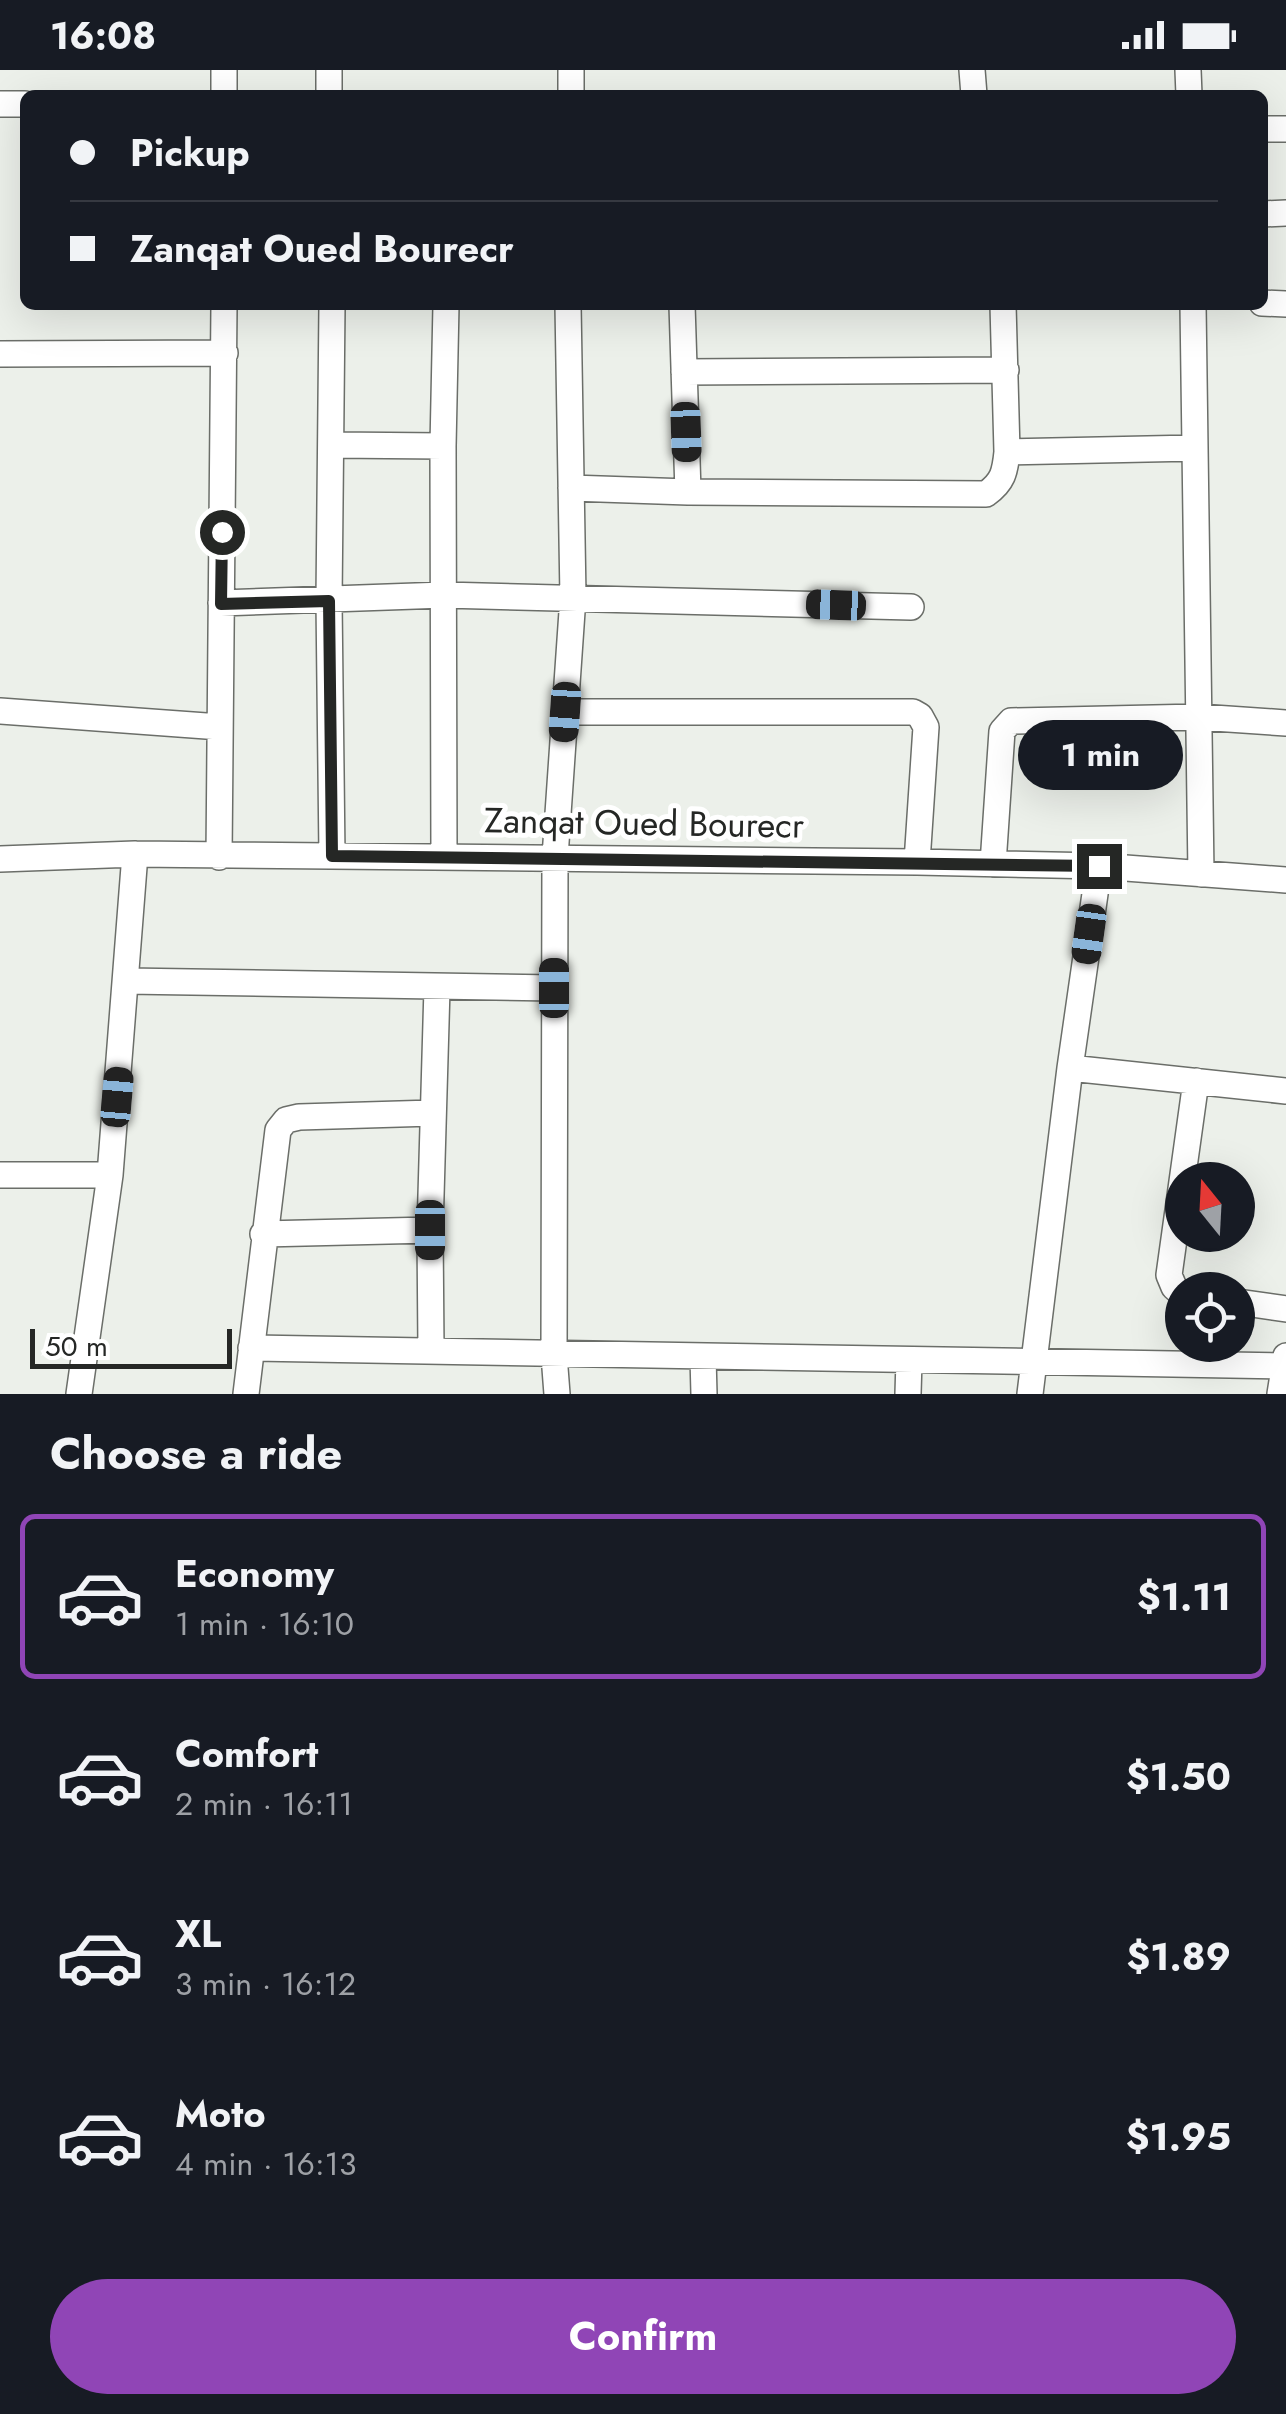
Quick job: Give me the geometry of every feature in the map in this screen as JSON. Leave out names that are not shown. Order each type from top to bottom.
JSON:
[{"type":"street","points":[[219,856],[224,310]]},
{"type":"street","points":[[332,310],[329,601],[332,856]]},
{"type":"street","points":[[444,856],[446,310]]},
{"type":"street","points":[[557,1394],[555,857],[573,597],[568,310]]},
{"type":"street","points":[[682,310],[688,492]]},
{"type":"street","points":[[571,488],[986,494],[998,486],[1004,475],[1008,452],[1003,310]]},
{"type":"street","points":[[1193,310],[1200,874]]},
{"type":"street","points":[[0,354],[225,353]]},
{"type":"street","points":[[684,372],[1006,370]]},
{"type":"street","points":[[332,445],[443,446]]},
{"type":"street","points":[[1008,452],[1195,448]]},
{"type":"street","points":[[221,604],[444,595],[911,607]]},
{"type":"street","points":[[0,711],[220,726]]},
{"type":"street","points":[[565,712],[913,712],[926,727],[917,862]]},
{"type":"street","points":[[993,864],[1002,730],[1012,720],[1199,718],[1286,723]]},
{"type":"street","points":[[79,1394],[110,1175],[136,854]]},
{"type":"street","name":"Zanqat Oued Bourecr","points":[[0,858],[136,854],[917,862],[1099,866],[1286,880]]},
{"type":"street","points":[[1030,1394],[1099,866]]},
{"type":"street","points":[[127,981],[554,988]]},
{"type":"street","points":[[431,1349],[437,988]]},
{"type":"street","points":[[1070,1068],[1286,1090]]},
{"type":"street","points":[[1169,1272],[1196,1081]]},
{"type":"street","points":[[246,1394],[278,1130],[286,1120],[298,1117],[433,1113]]},
{"type":"street","points":[[0,1175],[110,1175]]},
{"type":"street","points":[[263,1234],[430,1230]]},
{"type":"street","points":[[1255,1304],[1286,1309]]},
{"type":"street","points":[[251,1348],[1032,1362],[1285,1361],[1280,1394]]},
{"type":"street","points":[[703,1357],[704,1394]]},
{"type":"street","points":[[908,1394],[909,1360]]},
{"type":"route","points":[[222,532],[221,604],[329,601],[332,856],[1099,866]]}]
